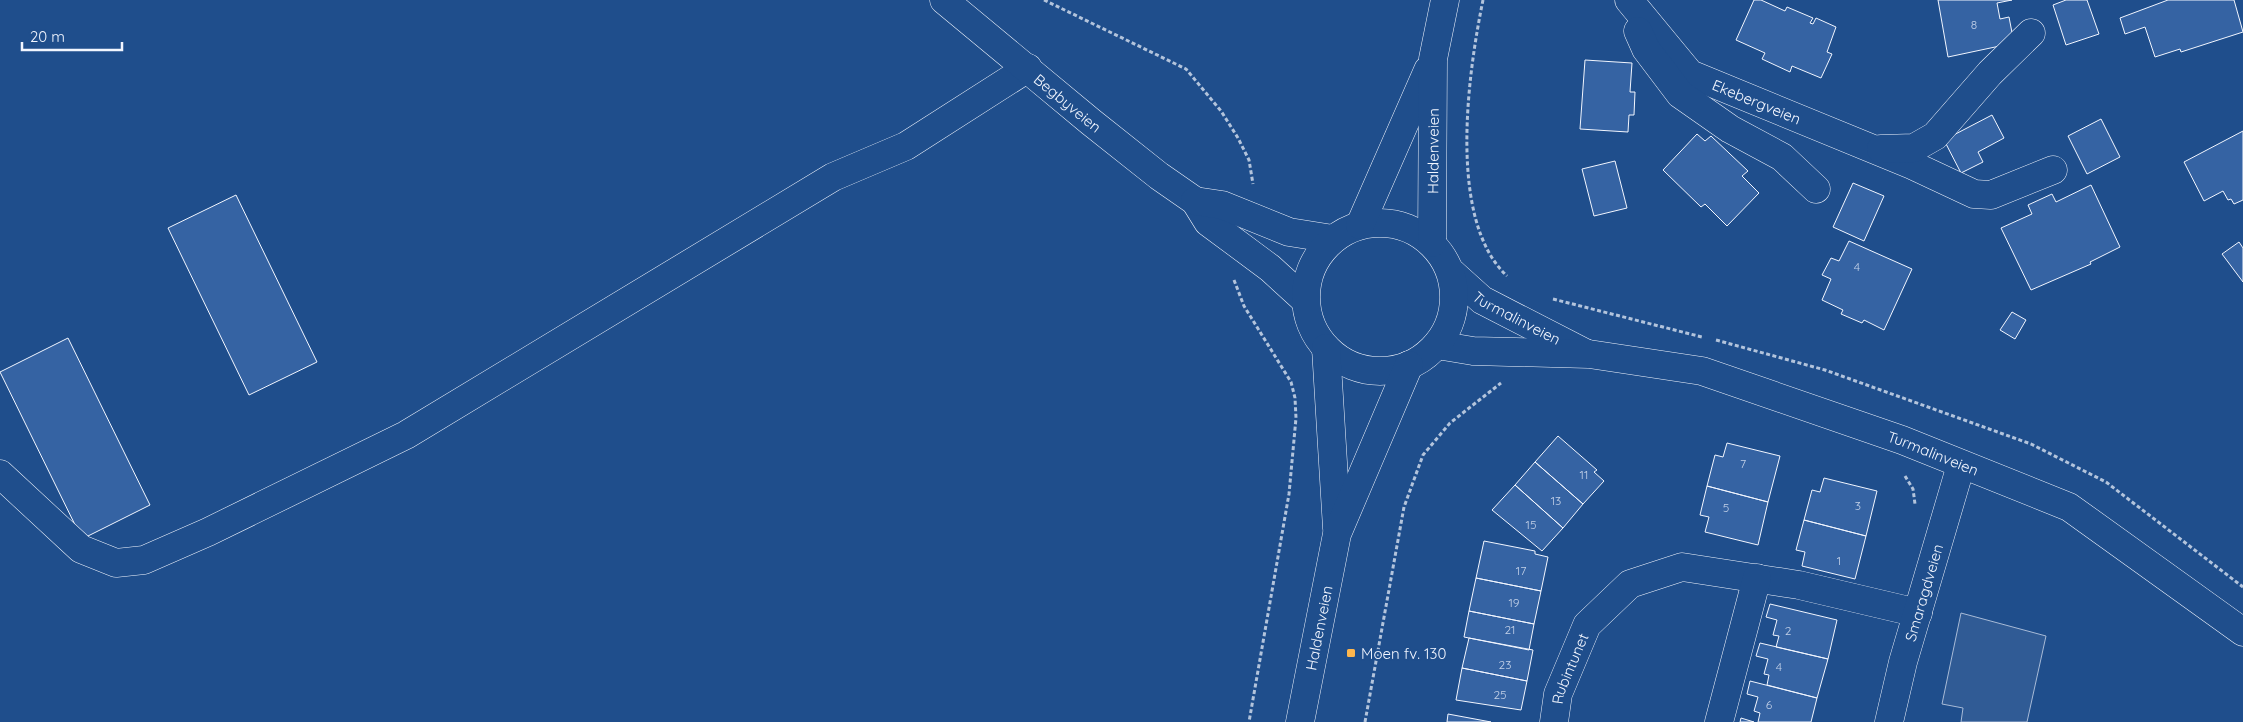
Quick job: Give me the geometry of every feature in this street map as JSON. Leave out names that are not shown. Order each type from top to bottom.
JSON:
[{"type":"street","name":"Begbyveien","points":[[944,0],[1146,165],[1195,201],[1208,222],[1270,268],[1305,300]]},
{"type":"street","name":"Haldenveien","points":[[1360,225],[1432,59],[1445,0]]},
{"type":"street","points":[[1625,0],[1646,49],[1680,94],[1730,129],[1782,157],[1816,190]]},
{"type":"street","name":"Ekebergveien","points":[[1630,0],[1690,74],[1912,165],[1974,194],[1991,195],[2053,170]]},
{"type":"street","points":[[1871,148],[1896,150],[1914,148],[1935,136],[1990,73],[2031,33]]},
{"type":"street","name":"Haldenveien","points":[[1432,59],[1432,242]]},
{"type":"street","points":[[0,474],[81,549],[116,563],[144,560],[208,532],[406,435],[833,177],[906,146],[1028,68]]},
{"type":"street","name":"Begbyveien","points":[[1195,201],[1222,204],[1246,216],[1289,232],[1333,239]]},
{"type":"street","points":[[1379,222],[1398,224],[1417,231],[1432,242],[1444,256],[1451,272],[1455,291],[1454,310],[1448,329],[1437,345],[1424,357],[1409,365],[1392,370],[1374,371],[1356,367],[1340,359],[1326,348],[1315,334],[1305,300],[1308,277],[1317,256],[1333,239],[1360,225],[1379,222]]},
{"type":"street","name":"Turmalinveien","points":[[1451,272],[1482,300],[1589,354]]},
{"type":"street","name":"Turmalinveien","points":[[1437,345],[1473,351],[1520,354],[1589,354],[1702,371],[1902,440],[2069,507],[2243,632]]},
{"type":"street","name":"Haldenveien","points":[[1326,348],[1337,534]]},
{"type":"street","name":"Haldenveien","points":[[1300,722],[1337,534],[1409,365]]},
{"type":"street","name":"Smaragdveien","points":[[1888,722],[1961,465]]},
{"type":"street","name":"Rubintunet","points":[[1554,722],[1558,694],[1587,625],[1630,584],[1682,567],[1799,585],[1918,613]]},
{"type":"street","points":[[1719,722],[1757,578]]},
{"type":"path","points":[[1044,0],[1186,69],[1221,111],[1249,160],[1253,175],[1253,192],[1246,216]]},
{"type":"path","points":[[1484,0],[1473,64],[1467,123],[1468,186],[1472,208],[1480,233],[1492,255],[1511,280]]},
{"type":"path","points":[[1235,242],[1232,265],[1234,284],[1244,306],[1291,382],[1295,398],[1296,418],[1289,494],[1249,722]]},
{"type":"path","points":[[1365,722],[1404,507],[1423,455],[1450,423],[1508,378],[1520,354]]},
{"type":"path","points":[[1914,402],[1895,465],[1913,489],[1916,502],[1914,509]]},
{"type":"shaded area","points":[[1961,613],[2046,636],[2027,722],[1961,722],[1963,708],[1942,704]]},
{"type":"building","points":[[1754,0],[1761,0],[1785,11],[1787,7],[1813,18],[1810,23],[1813,24],[1816,18],[1836,27],[1827,52],[1832,54],[1821,78],[1792,66],[1790,72],[1762,59],[1765,53],[1736,40]]},
{"type":"building","points":[[1938,0],[2012,0],[1997,3],[2000,19],[2009,17],[2014,43],[1948,57]]},
{"type":"building","points":[[2066,0],[2087,0],[2099,34],[2066,45],[2053,5]]},
{"type":"building","points":[[2168,0],[2234,0],[2243,32],[2181,52],[2180,49],[2155,57],[2145,27],[2125,34],[2120,18]]},
{"type":"building","points":[[1585,60],[1632,63],[1630,92],[1635,92],[1634,115],[1629,115],[1628,132],[1580,129]]},
{"type":"building","points":[[1992,115],[2004,138],[1978,152],[1983,162],[1961,173],[1944,140]]},
{"type":"building","points":[[2101,119],[2120,157],[2087,174],[2068,136]]},
{"type":"building","points":[[2243,131],[2243,200],[2234,204],[2231,199],[2228,200],[2223,191],[2204,201],[2184,162]]},
{"type":"building","points":[[1697,134],[1705,141],[1711,136],[1748,171],[1742,176],[1759,193],[1727,226],[1705,204],[1701,207],[1663,170]]},
{"type":"building","points":[[1615,161],[1627,208],[1594,216],[1582,169]]},
{"type":"building","points":[[1853,183],[1884,196],[1864,241],[1833,227]]},
{"type":"building","points":[[2091,185],[2120,247],[2090,262],[2091,264],[2031,290],[2001,228],[2032,214],[2028,205],[2052,194],[2056,202]]},
{"type":"building","points":[[236,195],[317,362],[249,395],[168,228]]},
{"type":"building","points":[[1849,241],[1912,269],[1884,330],[1864,320],[1862,323],[1841,314],[1843,310],[1822,300],[1831,279],[1822,275],[1831,258],[1839,261]]},
{"type":"building","points":[[2239,242],[2243,248],[2243,282],[2222,254]]},
{"type":"building","points":[[2012,312],[2026,320],[2015,339],[2000,330]]},
{"type":"building","points":[[68,338],[150,505],[82,539],[0,372]]},
{"type":"building","points":[[1558,436],[1597,470],[1594,472],[1604,481],[1583,504],[1535,462]]},
{"type":"building","points":[[1727,443],[1780,456],[1768,502],[1707,486],[1715,455],[1723,457]]},
{"type":"building","points":[[1535,462],[1583,504],[1563,528],[1515,485]]},
{"type":"building","points":[[1824,478],[1877,491],[1866,536],[1804,520],[1812,490],[1820,492]]},
{"type":"building","points":[[1515,485],[1563,528],[1542,551],[1492,510]]},
{"type":"building","points":[[1707,486],[1768,502],[1758,545],[1705,532],[1709,517],[1700,515]]},
{"type":"building","points":[[1804,520],[1866,536],[1855,579],[1802,566],[1805,552],[1796,550]]},
{"type":"building","points":[[1484,541],[1535,551],[1535,554],[1548,557],[1541,591],[1476,578]]},
{"type":"building","points":[[1476,578],[1541,591],[1534,624],[1469,611]]},
{"type":"building","points":[[1770,604],[1837,620],[1828,659],[1776,647],[1779,636],[1773,635],[1777,620],[1766,617]]},
{"type":"building","points":[[1469,611],[1534,624],[1529,650],[1464,637]]},
{"type":"building","points":[[1469,638],[1533,650],[1527,681],[1462,668]]},
{"type":"building","points":[[1760,643],[1828,659],[1817,698],[1767,685],[1769,675],[1764,674],[1768,659],[1756,656]]},
{"type":"building","points":[[1462,668],[1527,681],[1521,710],[1456,700]]},
{"type":"building","points":[[1750,681],[1817,698],[1811,722],[1758,722],[1760,713],[1754,711],[1758,697],[1747,694]]},
{"type":"building","points":[[1448,714],[1491,722],[1447,722]]},
{"type":"building","points":[[1741,718],[1754,722],[1740,722]]},
{"type":"place","name":"Moen fv. 130","points":[[1351,653]]}]
